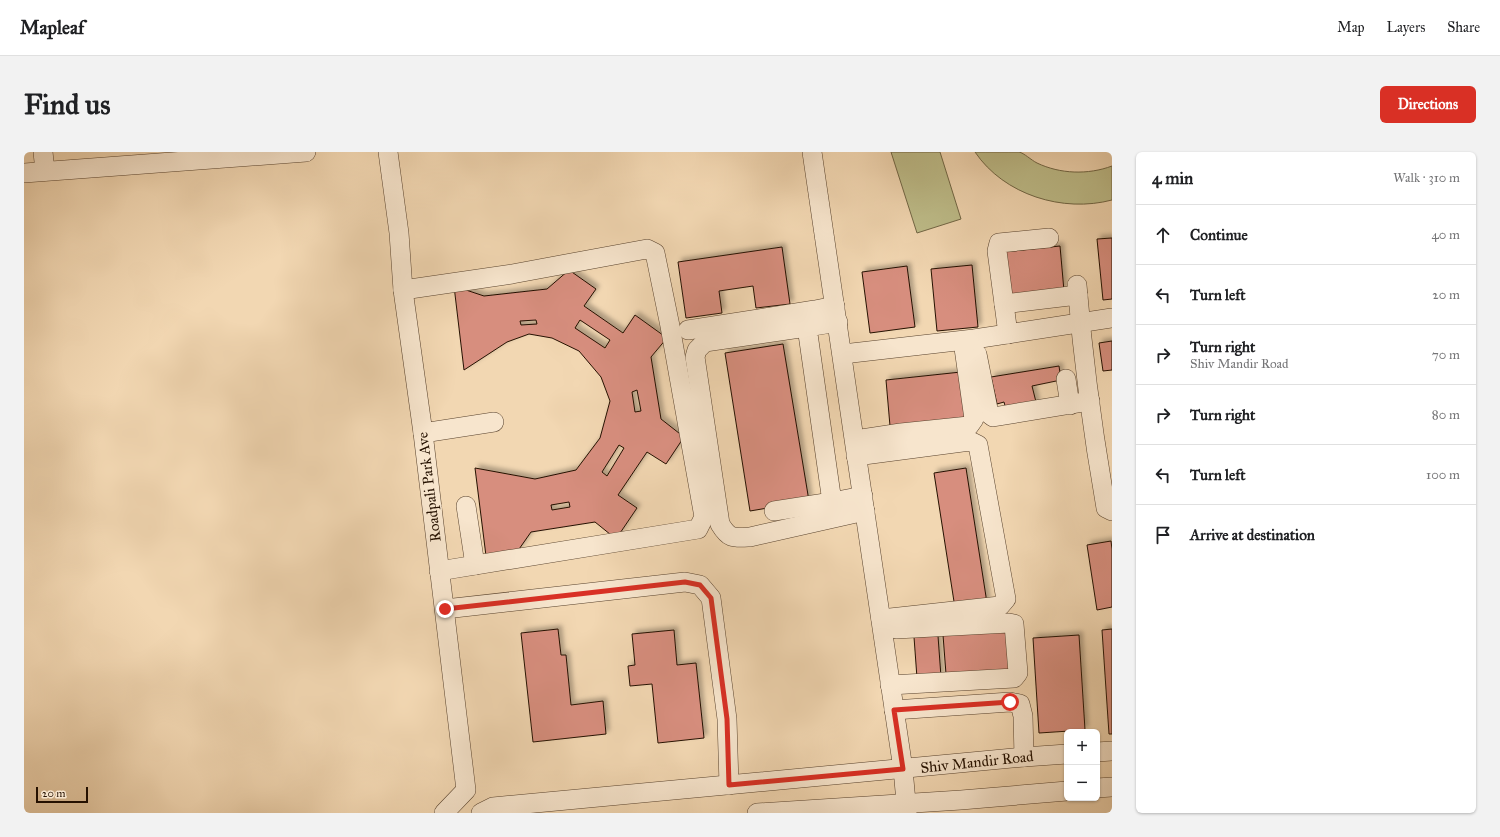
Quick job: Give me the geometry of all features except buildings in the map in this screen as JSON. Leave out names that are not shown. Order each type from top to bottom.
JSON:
[{"type":"street","points":[[43,152],[45,171]]},
{"type":"street","points":[[24,173],[45,171],[102,160],[296,152]]},
{"type":"street","name":"Roadpali Park Ave","points":[[388,152],[399,233],[403,290],[423,433],[466,790],[444,813]]},
{"type":"street","points":[[812,152],[903,769],[906,808]]},
{"type":"street","points":[[1008,334],[996,251],[999,243],[1049,238]]},
{"type":"street","points":[[403,290],[512,274],[647,249],[655,253],[670,326],[704,517],[698,529],[439,571]]},
{"type":"street","points":[[1004,304],[1078,290],[1080,323],[1090,401],[1104,448],[1107,482],[1106,508],[1112,511]]},
{"type":"street","points":[[688,330],[815,310],[837,314]]},
{"type":"street","points":[[837,314],[807,327],[705,342],[697,350],[695,357],[696,365],[720,524],[726,534],[736,537],[750,537],[833,510],[864,504]]},
{"type":"street","points":[[843,354],[968,340],[1112,318]]},
{"type":"street","points":[[807,327],[833,510]]},
{"type":"street","points":[[968,340],[989,414],[993,417],[1090,401]]},
{"type":"street","points":[[856,448],[901,433],[969,426],[974,419],[968,340]]},
{"type":"street","points":[[1066,379],[1070,405]]},
{"type":"street","points":[[423,433],[494,422]]},
{"type":"street","points":[[856,448],[970,441],[978,445],[1006,599],[1000,606],[882,624]]},
{"type":"street","points":[[466,506],[475,565]]},
{"type":"street","points":[[774,511],[833,510]]},
{"type":"street","points":[[445,609],[685,582],[700,585],[711,598],[727,719],[729,785]]},
{"type":"street","points":[[882,624],[1009,622],[1014,624],[1018,673],[1014,678],[890,684]]},
{"type":"street","points":[[894,710],[1010,702],[1020,704],[1023,716],[1024,757]]},
{"type":"street","points":[[1100,752],[1112,751]]},
{"type":"street","name":"Shiv Mandir Road","points":[[481,813],[493,808],[1064,754]]},
{"type":"street","points":[[1100,788],[1112,787]]},
{"type":"street","points":[[757,813],[906,808],[1064,791]]},
{"type":"shaded area","points":[[891,152],[940,152],[961,219],[917,233]]},
{"type":"shaded area","points":[[975,152],[1019,152],[1046,167],[1074,172],[1093,171],[1112,166],[1112,200],[1074,204],[1055,202],[1036,197],[1018,190],[1002,179],[987,167]]},
{"type":"route","points":[[445,609],[685,582],[700,585],[711,598],[727,719],[729,785],[903,769],[894,710],[1010,702]]}]
